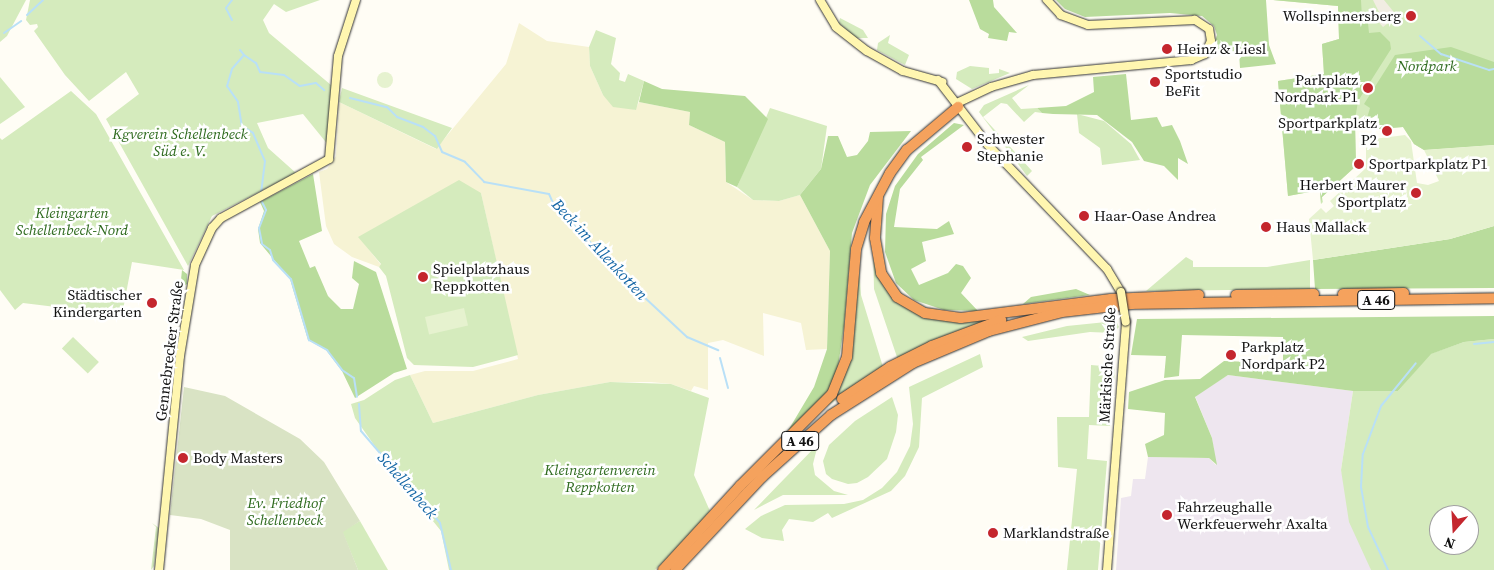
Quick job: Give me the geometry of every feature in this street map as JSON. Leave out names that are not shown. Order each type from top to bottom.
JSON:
[{"type":"highway","points":[[779,450],[826,401],[843,370],[856,250],[864,222],[894,167],[916,141],[959,104]]},
{"type":"highway","points":[[878,197],[875,238],[881,273],[897,297],[912,307],[925,313],[961,318],[1058,306]]},
{"type":"highway","name":"A 46","points":[[664,570],[723,511],[779,450],[878,379],[912,360],[990,322],[1058,306],[1142,296],[1494,291]]},
{"type":"highway","name":"A 46","points":[[912,360],[1005,326],[1093,308],[1196,302],[1494,298]]},
{"type":"highway","name":"A 46","points":[[676,570],[723,511],[814,428],[878,379]]},
{"type":"main road","name":"Gennebrecker Straße","points":[[159,570],[180,356],[195,266],[212,228],[221,218],[329,159],[338,56],[356,0]]},
{"type":"main road","name":"Märkische Straße","points":[[820,0],[836,28],[867,51],[903,71],[938,80],[959,104],[994,151],[1107,269],[1121,292],[1126,322],[1108,570]]},
{"type":"main road","points":[[959,104],[1024,77],[1191,60],[1205,54],[1211,41],[1209,29],[1195,20],[1088,25],[1061,15],[1047,0]]},
{"type":"shaded area","points":[[1373,0],[1384,0],[1397,16],[1383,27],[1374,17],[1379,12]]},
{"type":"shaded area","points":[[519,23],[547,41],[589,47],[590,66],[603,95],[635,110],[639,102],[690,112],[689,125],[725,142],[726,182],[753,200],[779,201],[800,195],[830,251],[827,349],[806,350],[801,323],[763,313],[764,356],[723,340],[708,343],[708,390],[694,386],[691,391],[671,384],[651,382],[610,382],[538,395],[433,423],[410,375],[425,371],[473,371],[518,359],[481,193],[359,237],[381,265],[379,267],[352,257],[334,244],[326,226],[319,172],[327,169],[336,156],[339,102],[436,149],[506,64]]},
{"type":"shaded area","points":[[1228,375],[1353,391],[1341,470],[1371,570],[1116,570],[1121,498],[1131,496],[1133,479],[1145,479],[1148,457],[1209,458],[1216,465],[1212,438],[1195,396]]},
{"type":"green space","points":[[0,0],[26,0],[7,36],[0,42]]},
{"type":"green space","name":"Kgverein Schellenbeck Süd e. V.","points":[[30,0],[320,0],[286,12],[274,4],[263,20],[269,33],[331,85],[329,146],[303,114],[257,123],[268,148],[296,173],[212,216],[188,266],[106,119],[139,94],[126,72],[89,101],[65,75],[34,31],[38,27],[37,24],[30,25],[26,20]]},
{"type":"green space","points":[[969,0],[993,0],[994,7],[1017,33],[1009,32],[1007,41],[988,38],[989,34],[980,29]]},
{"type":"green space","points":[[1056,0],[1266,0],[1269,45],[1276,64],[1240,68],[1239,52],[1212,52],[1217,35],[1214,26],[1202,16],[1170,13],[1085,17],[1065,9]]},
{"type":"green space","name":"Nordpark","points":[[1273,0],[1494,0],[1494,145],[1424,150],[1414,144],[1403,127],[1368,130],[1355,127],[1356,166],[1322,197],[1323,202],[1321,204],[1320,190],[1288,196],[1278,81],[1324,74],[1322,44],[1339,39],[1338,6]]},
{"type":"green space","points":[[1273,0],[1361,0],[1362,18],[1368,23],[1369,33],[1380,32],[1390,42],[1391,49],[1358,101],[1355,120],[1356,166],[1322,197],[1321,204],[1320,190],[1288,196],[1278,81],[1324,74],[1322,44],[1339,39],[1338,6]]},
{"type":"green space","points":[[840,18],[863,30],[868,38],[856,38],[839,23]]},
{"type":"green space","points":[[596,30],[616,38],[611,64],[620,73],[619,80],[625,82],[628,74],[644,81],[636,110],[613,107],[603,95],[590,66],[589,47]]},
{"type":"green space","points":[[890,35],[888,43],[909,55],[905,65],[877,50],[878,43]]},
{"type":"green space","points":[[1451,47],[1494,62],[1494,145],[1424,150],[1414,144],[1403,127],[1368,130],[1367,118],[1370,108],[1364,104],[1395,55]]},
{"type":"green space","points":[[970,66],[989,68],[989,74],[999,73],[999,69],[1010,73],[972,89],[956,79],[957,72]]},
{"type":"green space","points":[[385,72],[393,80],[385,88],[377,80]]},
{"type":"green space","points":[[1126,74],[1131,120],[1157,117],[1162,127],[1172,125],[1180,141],[1188,164],[1178,158],[1178,180],[1164,166],[1144,161],[1132,142],[1097,115],[1042,113],[1037,108],[1066,106],[1094,92],[1093,77]]},
{"type":"green space","points":[[0,77],[25,107],[0,124]]},
{"type":"green space","points":[[644,81],[662,89],[745,96],[768,119],[737,187],[726,182],[725,142],[689,125],[690,112],[639,102]]},
{"type":"green space","points":[[1029,85],[1012,98],[1021,109],[1037,108],[1042,113],[1035,112],[1024,122],[1007,104],[1001,103],[983,117],[1032,171],[1027,176],[979,112],[984,105]]},
{"type":"green space","points":[[342,88],[452,128],[437,149],[339,102]]},
{"type":"green space","name":"Kleingarten Schellenbeck-Nord","points":[[71,91],[96,114],[184,270],[132,262],[122,315],[23,303],[15,310],[0,290],[0,138],[2,140]]},
{"type":"green space","points":[[770,108],[827,126],[821,169],[800,195],[779,201],[753,200],[737,187]]},
{"type":"green space","points":[[1077,114],[1104,121],[1131,144],[1140,160],[1102,165],[1100,148],[1079,133]]},
{"type":"green space","points":[[954,123],[964,125],[921,157],[923,160],[900,189],[894,227],[937,229],[949,221],[954,234],[922,242],[926,261],[911,269],[919,285],[948,273],[956,264],[963,266],[971,278],[961,293],[978,311],[944,310],[914,300],[896,283],[885,252],[886,214],[895,186],[918,154]]},
{"type":"green space","points":[[911,131],[870,185],[852,233],[844,326],[838,367],[831,385],[816,409],[786,434],[814,387],[827,349],[830,251],[800,195],[821,169],[828,136],[838,136],[847,157],[857,155],[868,141],[870,132]]},
{"type":"green space","name":"Herbert Maurer Sportplatz","points":[[1405,135],[1411,141],[1417,183],[1428,185],[1439,181],[1424,150],[1494,145],[1494,226],[1450,239],[1313,260],[1309,219],[1321,208],[1326,213],[1334,206],[1330,201],[1366,168],[1366,140]]},
{"type":"green space","points":[[313,174],[322,231],[299,241],[310,268],[315,266],[328,296],[341,309],[353,309],[359,284],[352,278],[354,261],[376,272],[407,369],[394,373],[355,398],[342,371],[326,350],[308,340],[290,279],[260,243],[258,229],[264,211],[260,202]]},
{"type":"green space","points":[[459,180],[481,193],[518,355],[473,367],[414,365],[407,358],[386,276],[379,267],[381,264],[358,237]]},
{"type":"green space","points":[[1494,226],[1494,288],[1315,289],[1313,260],[1450,239]]},
{"type":"green space","points":[[873,241],[874,256],[904,306],[966,321],[998,319],[898,360],[874,289]]},
{"type":"green space","points":[[858,254],[861,295],[883,367],[827,406],[842,381]]},
{"type":"green space","points":[[1186,257],[1193,261],[1193,267],[1267,267],[1310,260],[1310,289],[1146,291]]},
{"type":"green space","points":[[182,270],[187,274],[187,284],[180,289]]},
{"type":"green space","points":[[1076,289],[1090,295],[1023,304],[1031,297]]},
{"type":"green space","points":[[464,308],[468,326],[429,335],[425,317]]},
{"type":"green space","points":[[1494,316],[1494,339],[1464,342],[1431,354],[1398,391],[1353,391],[1228,375],[1195,397],[1212,438],[1217,465],[1209,458],[1148,457],[1145,444],[1164,435],[1165,413],[1128,409],[1129,392],[1165,380],[1200,379],[1224,361],[1283,363],[1283,337],[1182,335],[1179,376],[1164,378],[1166,356],[1131,355],[1137,319]]},
{"type":"green space","points":[[1116,321],[1119,327],[1113,333],[1090,332],[1028,341],[1022,337],[1067,326]]},
{"type":"green space","points":[[73,337],[99,362],[88,374],[62,349]]},
{"type":"green space","points":[[1494,339],[1494,570],[1371,570],[1349,522],[1341,470],[1353,391],[1398,391],[1430,354],[1464,342]]},
{"type":"green space","points":[[980,354],[983,367],[922,398],[919,447],[905,476],[891,491],[832,518],[828,513],[813,522],[789,519],[782,530],[784,541],[762,538],[745,529],[761,516],[785,505],[844,504],[863,500],[882,488],[897,472],[910,446],[913,424],[909,387]]},
{"type":"green space","points":[[1091,365],[1114,367],[1115,370],[1110,426],[1089,425],[1087,459],[1107,461],[1098,570],[1067,570],[1077,469],[1058,467],[1057,417],[1089,417]]},
{"type":"green space","name":"Kleingartenverein Reppkotten","points":[[410,375],[433,423],[538,395],[610,382],[671,384],[709,398],[694,475],[710,511],[690,537],[655,570],[449,570],[441,531],[391,469],[355,418],[351,404],[364,400],[395,380]]},
{"type":"green space","name":"Ev. Friedhof Schellenbeck","points":[[184,387],[225,396],[300,439],[324,462],[360,521],[343,532],[358,570],[230,570],[230,530],[201,519],[170,515]]},
{"type":"green space","points":[[892,397],[898,415],[896,432],[887,459],[868,477],[857,483],[848,484],[832,479],[826,474],[823,461],[829,445],[855,421]]},
{"type":"green space","points":[[818,444],[813,464],[815,475],[834,491],[848,495],[783,495],[754,510]]},
{"type":"green space","points":[[360,521],[388,570],[358,570],[342,531]]},
{"type":"green space","points":[[152,523],[159,528],[154,566],[151,570],[156,527]]},
{"type":"waterway","points":[[27,15],[43,0]]},
{"type":"waterway","name":"Schellenbeck","points":[[232,0],[226,8],[232,20]]},
{"type":"waterway","points":[[4,33],[21,21]]},
{"type":"waterway","points":[[1420,36],[1441,54],[1489,70],[1494,69]]},
{"type":"waterway","name":"Schellenbeck","points":[[240,50],[244,55],[232,69],[227,86],[238,102],[242,126],[253,133],[265,161],[261,192]]},
{"type":"waterway","name":"Beck im Allenkotten","points":[[244,55],[256,63],[260,72],[284,75],[300,86],[316,83],[324,90]]},
{"type":"waterway","name":"Beck im Allenkotten","points":[[350,98],[387,107],[397,117],[423,127],[435,136],[442,152],[465,162],[484,182],[549,194],[553,203],[628,282],[687,337],[718,350]]},
{"type":"waterway","name":"Schellenbeck","points":[[262,202],[266,210],[259,228],[262,244],[270,250],[273,260],[291,279],[309,340],[327,350],[342,370],[354,378],[357,397]]},
{"type":"waterway","points":[[1474,344],[1494,342]]},
{"type":"waterway","name":"Beck im Allenkotten","points":[[720,358],[728,388]]},
{"type":"waterway","points":[[1388,570],[1368,527],[1361,487],[1363,454],[1381,406],[1416,363]]},
{"type":"waterway","name":"Schellenbeck","points":[[359,404],[361,431],[440,523],[451,570]]},
{"type":"place","name":"Wollspinnersberg","points":[[1411,16]]},
{"type":"place","name":"Heinz & Liesl","points":[[1167,49]]},
{"type":"place","name":"Sportstudio BeFit","points":[[1155,82]]},
{"type":"place","name":"Parkplatz Nordpark P1","points":[[1368,88]]},
{"type":"place","name":"Sportparkplatz P2","points":[[1387,131]]},
{"type":"place","name":"Schwester Stephanie","points":[[967,147]]},
{"type":"place","name":"Sportparkplatz P1","points":[[1359,164]]},
{"type":"place","name":"Herbert Maurer Sportplatz","points":[[1416,193]]},
{"type":"place","name":"Haar-Oase Andrea","points":[[1084,216]]},
{"type":"place","name":"Haus Mallack","points":[[1266,227]]},
{"type":"place","name":"Spielplatzhaus Reppkotten","points":[[423,277]]},
{"type":"place","name":"Städtischer Kindergarten","points":[[152,303]]},
{"type":"place","name":"Parkplatz Nordpark P2","points":[[1231,355]]},
{"type":"place","name":"Body Masters","points":[[183,458]]},
{"type":"place","name":"Fahrzeughalle Werkfeuerwehr Axalta","points":[[1167,515]]},
{"type":"place","name":"Marklandstraße","points":[[993,533]]}]
